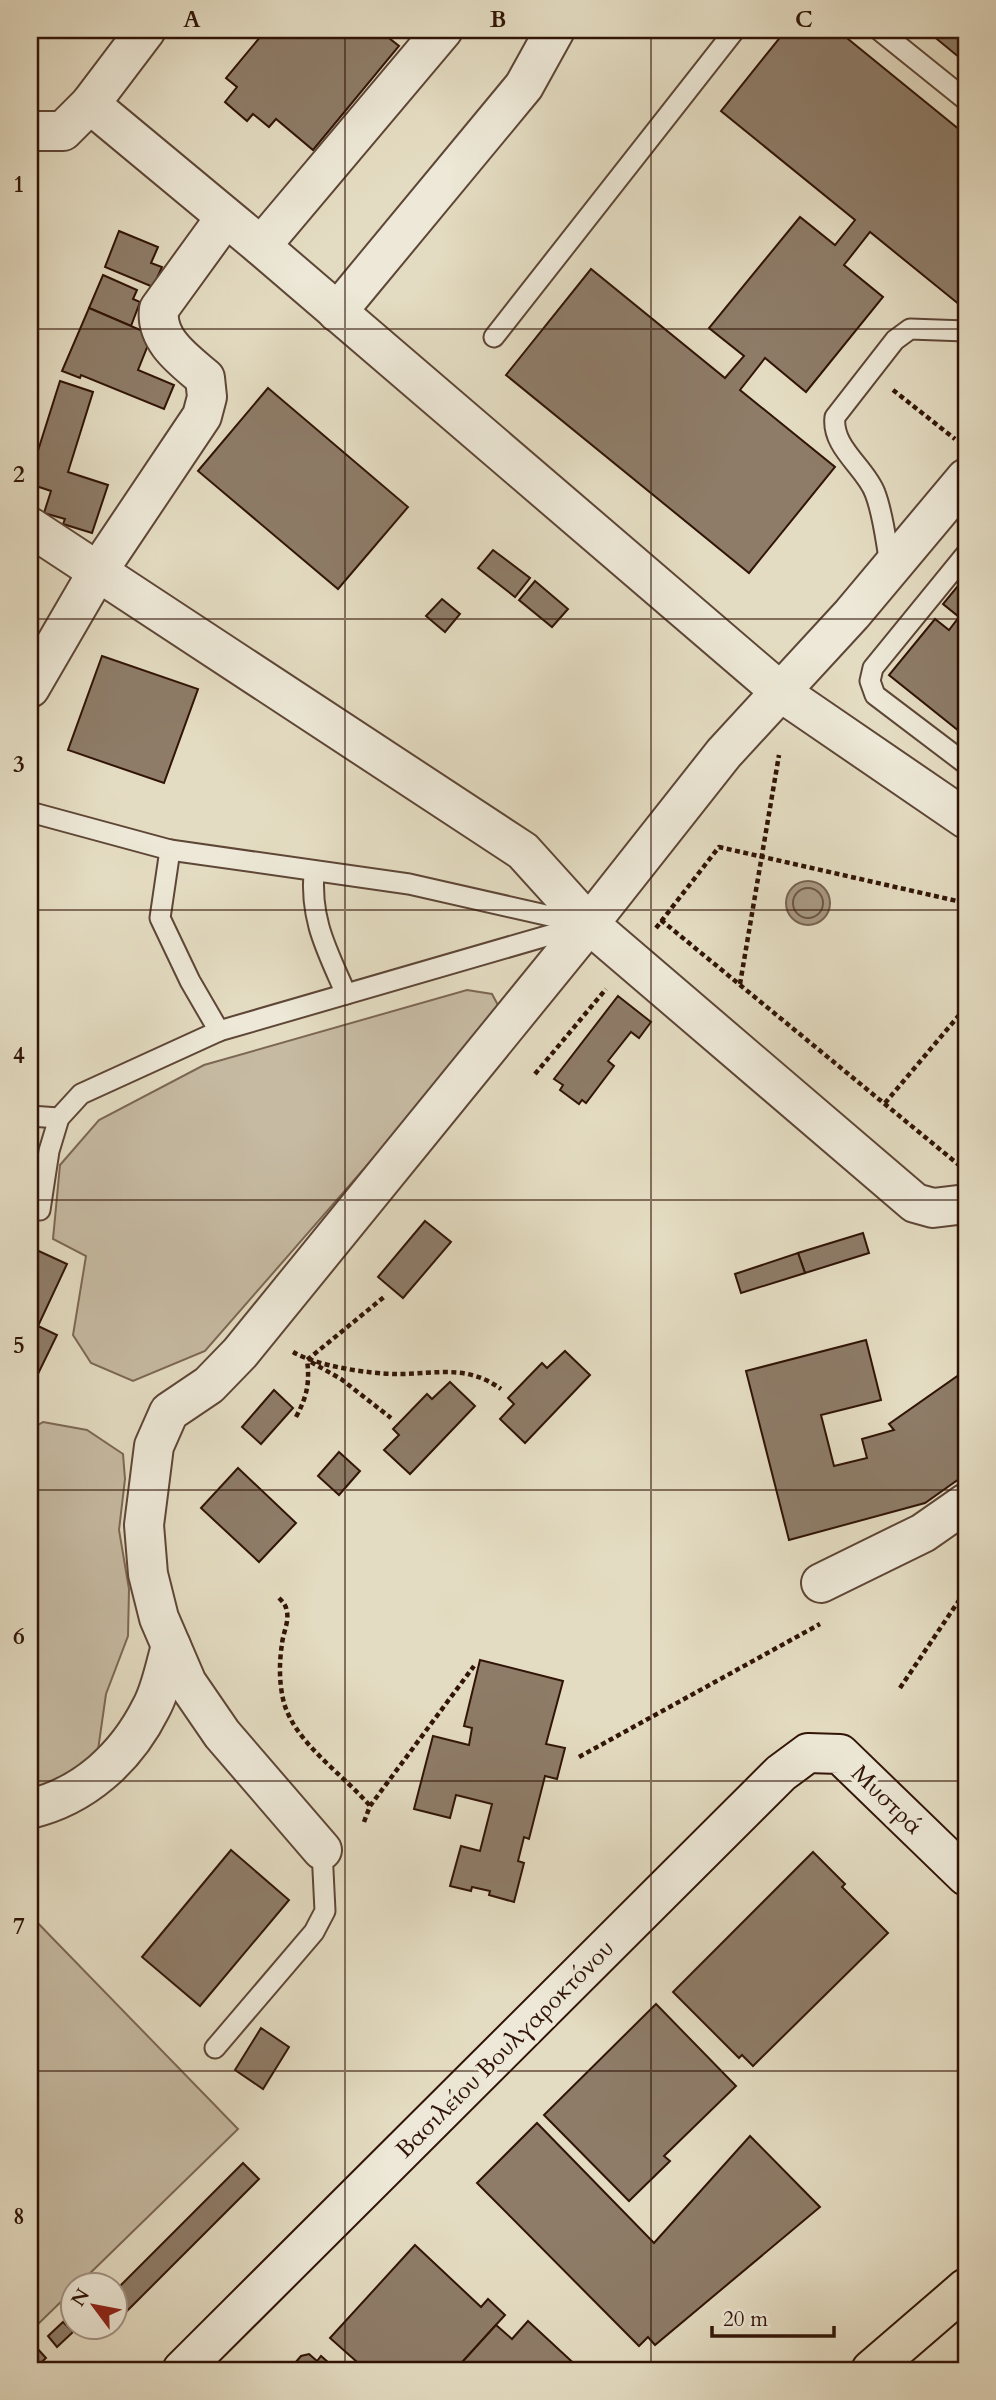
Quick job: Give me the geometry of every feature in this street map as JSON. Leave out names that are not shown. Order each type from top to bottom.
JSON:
[{"type":"highway","points":[[872,2370],[966,2288]]},
{"type":"street","points":[[30,133],[63,131],[90,104],[146,30]]},
{"type":"street","points":[[261,246],[443,30]]},
{"type":"street","points":[[337,312],[524,86],[555,30]]},
{"type":"street","points":[[90,104],[261,246],[786,695],[966,819]]},
{"type":"street","points":[[30,688],[98,571],[202,416],[207,397],[205,378],[174,352],[157,322],[159,309],[225,218]]},
{"type":"street","points":[[322,1850],[222,1734],[187,1683],[159,1618],[147,1562],[144,1525],[154,1446],[169,1412],[208,1385],[240,1353],[589,924],[724,753],[786,695],[966,478]]},
{"type":"street","points":[[30,527],[523,851],[589,924],[915,1203],[933,1208],[964,1189]]},
{"type":"street","points":[[821,1583],[923,1533],[966,1503]]},
{"type":"street","points":[[30,1809],[52,1803],[95,1779],[124,1752],[152,1707],[171,1646]]},
{"type":"street","name":"Βασιλείου Βουλγαροκτόνου","points":[[182,2370],[780,1773],[808,1753],[840,1754]]},
{"type":"street","name":"Μυστρά","points":[[840,1754],[966,1877]]},
{"type":"lane","points":[[494,337],[735,30]]},
{"type":"lane","points":[[879,30],[966,100]]},
{"type":"lane","points":[[891,569],[875,492],[846,450],[834,427],[835,417],[895,340],[910,329],[966,331]]},
{"type":"lane","points":[[966,554],[873,668],[870,681],[875,695],[966,764]]},
{"type":"lane","points":[[30,812],[170,850],[409,884],[589,924]]},
{"type":"lane","points":[[170,850],[160,918],[190,981],[219,1031]]},
{"type":"lane","points":[[314,871],[312,897],[320,935],[346,994]]},
{"type":"lane","points":[[40,1210],[49,1151],[59,1118],[81,1094],[219,1031],[589,924]]},
{"type":"lane","points":[[30,1116],[59,1118]]},
{"type":"lane","points":[[215,2048],[314,1932],[325,1911],[322,1850]]},
{"type":"path","points":[[870,373],[956,439]]},
{"type":"path","points":[[740,985],[786,695]]},
{"type":"path","points":[[535,1074],[719,847],[966,903]]},
{"type":"path","points":[[661,920],[959,1164],[964,1189]]},
{"type":"path","points":[[885,1103],[966,1007]]},
{"type":"path","points":[[307,1360],[384,1297]]},
{"type":"path","points":[[259,1329],[341,1379],[391,1418]]},
{"type":"path","points":[[307,1360],[385,1373],[450,1371],[475,1374],[501,1389]]},
{"type":"path","points":[[296,1417],[310,1380],[307,1360]]},
{"type":"path","points":[[579,1757],[820,1625],[824,1612],[821,1583]]},
{"type":"path","points":[[900,1688],[966,1590]]},
{"type":"path","points":[[279,1598],[288,1615],[282,1643],[280,1681],[291,1723],[370,1806]]},
{"type":"path","points":[[364,1822],[370,1806],[474,1666]]},
{"type":"shaded area","points":[[467,990],[492,994],[499,1007],[485,1030],[205,1351],[133,1381],[91,1363],[73,1335],[86,1256],[53,1239],[60,1165],[99,1120],[204,1065]]},
{"type":"shaded area","points":[[43,1422],[87,1430],[123,1454],[125,1479],[119,1530],[129,1589],[128,1636],[106,1694],[97,1757],[56,1785],[30,1789],[30,1430]]},
{"type":"shaded area","points":[[30,1915],[238,2129],[93,2270],[60,2270],[60,2303],[30,2332]]},
{"type":"water","points":[[808,881],[824,887],[830,903],[824,919],[808,925],[792,919],[786,903],[792,887]]},
{"type":"building","points":[[266,30],[396,30],[389,38],[399,46],[313,150],[276,119],[269,127],[253,114],[247,121],[225,102],[237,87],[226,78]]},
{"type":"building","points":[[786,30],[837,30],[966,135],[966,310],[870,232],[844,265],[883,297],[806,392],[765,358],[740,390],[835,467],[749,573],[506,375],[591,269],[725,378],[744,356],[709,328],[800,217],[835,245],[855,220],[721,111]]},
{"type":"building","points":[[926,30],[966,30],[966,63]]},
{"type":"building","points":[[119,231],[158,247],[151,263],[162,267],[153,287],[105,267]]},
{"type":"building","points":[[103,275],[137,290],[133,299],[140,302],[131,326],[89,308]]},
{"type":"building","points":[[89,308],[152,335],[138,370],[174,385],[164,409],[81,375],[80,378],[62,371]]},
{"type":"building","points":[[60,381],[93,392],[68,472],[108,485],[92,533],[63,524],[65,519],[44,513],[51,491],[30,484],[30,459],[35,460]]},
{"type":"building","points":[[268,388],[408,507],[338,589],[198,471]]},
{"type":"building","points":[[493,550],[530,578],[515,597],[478,568]]},
{"type":"building","points":[[966,576],[966,722],[959,731],[889,675],[935,619],[949,630],[959,617],[943,604]]},
{"type":"building","points":[[535,581],[568,609],[552,627],[519,600]]},
{"type":"building","points":[[442,599],[460,614],[445,632],[426,616]]},
{"type":"building","points":[[102,656],[198,689],[164,783],[68,750]]},
{"type":"building","points":[[618,996],[651,1022],[639,1038],[631,1032],[608,1061],[614,1066],[586,1103],[582,1100],[579,1104],[560,1090],[563,1085],[554,1079]]},
{"type":"building","points":[[425,1221],[451,1242],[403,1298],[378,1277]]},
{"type":"building","points":[[863,1233],[869,1253],[805,1273],[798,1253]]},
{"type":"building","points":[[30,1247],[67,1264],[38,1326],[57,1335],[36,1378],[30,1375]]},
{"type":"building","points":[[798,1253],[805,1273],[741,1293],[735,1274]]},
{"type":"building","points":[[866,1340],[881,1400],[821,1415],[834,1466],[867,1458],[862,1439],[894,1430],[889,1424],[966,1370],[966,1474],[925,1503],[789,1540],[746,1371]]},
{"type":"building","points":[[565,1351],[590,1375],[525,1443],[500,1419],[514,1404],[508,1398],[542,1363],[547,1368]]},
{"type":"building","points":[[450,1382],[475,1406],[410,1474],[384,1450],[399,1435],[393,1429],[427,1394],[432,1399]]},
{"type":"building","points":[[274,1390],[293,1408],[261,1444],[242,1427]]},
{"type":"building","points":[[339,1452],[360,1471],[339,1495],[318,1476]]},
{"type":"building","points":[[238,1468],[296,1523],[259,1562],[201,1508]]},
{"type":"building","points":[[480,1660],[563,1681],[546,1744],[565,1748],[557,1779],[545,1776],[529,1839],[524,1837],[518,1861],[524,1863],[514,1902],[489,1895],[490,1891],[472,1887],[471,1891],[450,1886],[461,1846],[480,1851],[492,1804],[456,1795],[450,1818],[414,1809],[433,1736],[469,1745],[472,1728],[464,1726]]},
{"type":"building","points":[[231,1850],[289,1900],[200,2006],[142,1957]]},
{"type":"building","points":[[813,1852],[845,1884],[842,1887],[888,1933],[753,2066],[742,2055],[739,2058],[673,1992]]},
{"type":"building","points":[[656,2004],[736,2086],[664,2156],[670,2161],[629,2201],[544,2115]]},
{"type":"building","points":[[261,2028],[289,2047],[263,2089],[235,2070]]},
{"type":"building","points":[[537,2123],[654,2243],[750,2136],[820,2207],[655,2345],[648,2337],[639,2346],[477,2183]]},
{"type":"building","points":[[243,2163],[259,2179],[130,2308],[130,2276]]},
{"type":"building","points":[[415,2245],[481,2307],[488,2299],[505,2315],[455,2370],[366,2370],[330,2338]]},
{"type":"building","points":[[528,2321],[581,2370],[455,2370],[496,2325],[512,2339]]},
{"type":"building","points":[[60,2325],[60,2340],[64,2340],[57,2347],[48,2336]]},
{"type":"building","points":[[36,2347],[46,2358],[30,2370],[30,2353]]},
{"type":"building","points":[[309,2354],[317,2361],[321,2356],[337,2370],[289,2370],[301,2356]]}]
